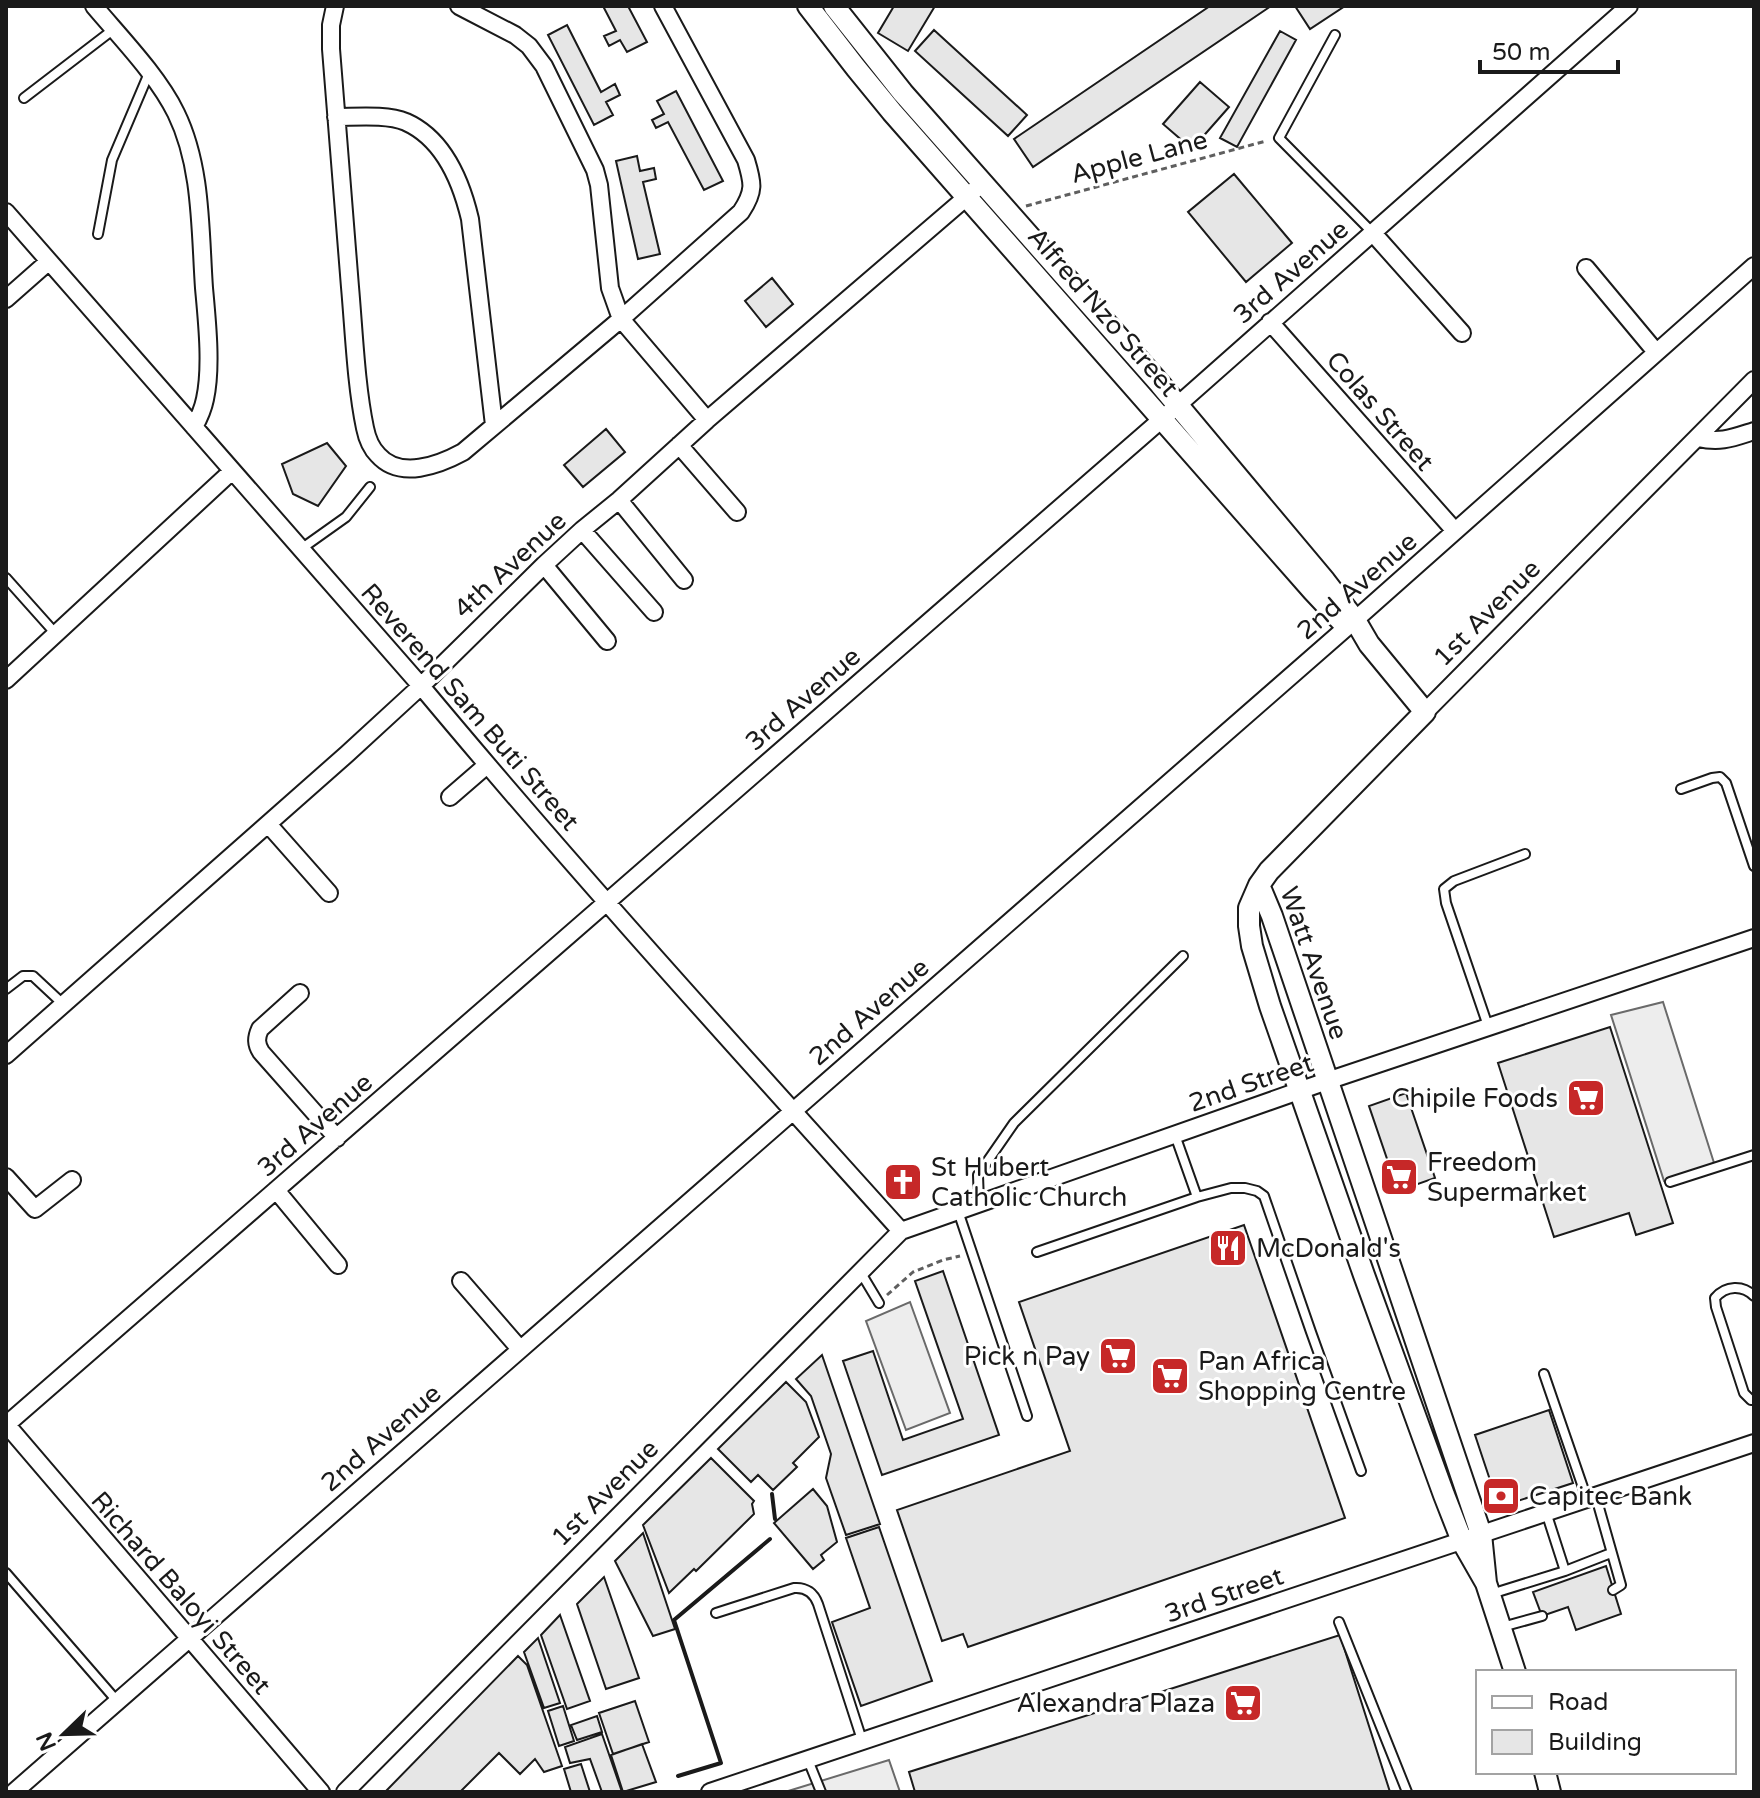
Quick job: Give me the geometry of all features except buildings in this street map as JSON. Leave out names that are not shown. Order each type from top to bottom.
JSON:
[{"type":"street","points":[[335,6],[331,49],[365,427],[369,445],[379,458],[406,468],[422,468],[445,462],[463,452],[621,319],[741,212],[749,201],[753,187],[746,160],[663,6]]},
{"type":"street","points":[[461,6],[515,35],[529,46],[544,66],[595,170],[610,288],[621,319],[707,420]]},
{"type":"street","name":"Alfred Nzo Street","points":[[808,6],[865,79],[967,197],[1170,412]]},
{"type":"street","name":"Alfred Nzo Street","points":[[834,6],[903,93],[1007,211],[1170,412],[1425,712]]},
{"type":"street","name":"3rd Avenue","points":[[6,1425],[1170,412],[1629,6]]},
{"type":"street","points":[[97,7],[175,112],[186,136],[193,164],[206,313],[207,370],[206,397],[194,427]]},
{"type":"street","points":[[336,117],[389,118],[405,122],[430,138],[453,170],[470,219],[494,425]]},
{"type":"street","name":"4th Avenue","points":[[6,1055],[421,686],[582,530],[983,183]]},
{"type":"street","name":"Reverend Sam Buti Street","points":[[6,212],[607,903],[901,1231]]},
{"type":"street","points":[[1372,232],[1462,333]]},
{"type":"street","points":[[6,299],[48,262]]},
{"type":"street","name":"2nd Avenue","points":[[14,1792],[1351,623],[1754,266]]},
{"type":"street","points":[[1586,268],[1656,352]]},
{"type":"street","name":"Colas Street","points":[[1270,322],[1455,531]]},
{"type":"street","name":"1st Avenue","points":[[1259,885],[1290,848],[1754,380]]},
{"type":"street","points":[[1698,438],[1724,441],[1754,431]]},
{"type":"street","points":[[679,445],[737,512]]},
{"type":"street","points":[[6,680],[232,471]]},
{"type":"street","points":[[619,500],[684,580]]},
{"type":"street","points":[[582,530],[654,612]]},
{"type":"street","points":[[544,565],[607,641]]},
{"type":"street","points":[[450,797],[487,765]]},
{"type":"street","points":[[268,824],[329,893]]},
{"type":"street","name":"Watt Avenue","points":[[1259,885],[1327,1081],[1514,1670]]},
{"type":"street","name":"Watt Avenue","points":[[1259,885],[1249,908],[1252,946],[1299,1092],[1364,1275],[1471,1538]]},
{"type":"street","name":"2nd Street","points":[[901,1231],[1327,1081],[1754,938]]},
{"type":"street","points":[[300,993],[260,1029],[257,1044],[337,1138]]},
{"type":"street","points":[[6,1177],[35,1209],[72,1180]]},
{"type":"street","points":[[276,1190],[338,1265]]},
{"type":"street","name":"1st Avenue","points":[[345,1792],[901,1231]]},
{"type":"street","points":[[461,1281],[520,1349]]},
{"type":"street","name":"Richard Baloyi Street","points":[[6,1425],[321,1792]]},
{"type":"street","name":"3rd Street","points":[[710,1792],[1754,1443]]},
{"type":"lane","points":[[24,98],[114,29]]},
{"type":"lane","points":[[1335,35],[1279,138],[1372,232]]},
{"type":"lane","points":[[98,234],[112,160],[149,73]]},
{"type":"lane","points":[[301,549],[346,517],[370,487]]},
{"type":"lane","points":[[6,578],[56,634]]},
{"type":"lane","points":[[1681,789],[1712,778],[1720,777],[1726,783],[1754,866]]},
{"type":"lane","points":[[1488,1027],[1444,889],[1454,881],[1525,854]]},
{"type":"lane","points":[[979,1203],[978,1175],[1014,1123],[1183,956]]},
{"type":"lane","points":[[6,989],[23,976],[33,976],[63,1004]]},
{"type":"lane","points":[[1175,1135],[1197,1197]]},
{"type":"lane","points":[[1670,1182],[1754,1155]]},
{"type":"lane","points":[[1037,1252],[1197,1197],[1231,1188],[1257,1191],[1264,1196],[1361,1471]]},
{"type":"lane","points":[[957,1211],[1027,1416]]},
{"type":"lane","points":[[861,1273],[879,1303]]},
{"type":"lane","points":[[1754,1296],[1747,1289],[1738,1287],[1715,1298],[1744,1393],[1754,1400]]},
{"type":"lane","points":[[1544,1374],[1620,1576],[1621,1585],[1613,1590]]},
{"type":"lane","points":[[1546,1512],[1565,1571]]},
{"type":"lane","points":[[1488,1589],[1565,1571],[1611,1553]]},
{"type":"lane","points":[[6,1573],[117,1701]]},
{"type":"lane","points":[[716,1613],[794,1588],[802,1587],[815,1597],[862,1741]]},
{"type":"lane","points":[[1501,1627],[1542,1616]]},
{"type":"lane","points":[[1339,1622],[1407,1792]]},
{"type":"lane","points":[[808,1760],[821,1792]]},
{"type":"path","name":"Apple Lane","points":[[1007,211],[1279,138]]},
{"type":"path","points":[[879,1303],[913,1272],[943,1260],[971,1254]]},
{"type":"shaded area","points":[[1663,1002],[1715,1166],[1664,1181],[1611,1015]]},
{"type":"shaded area","points":[[910,1302],[950,1413],[906,1430],[866,1321]]},
{"type":"shaded area","points":[[889,1760],[900,1792],[785,1792]]},
{"type":"wall","points":[[772,1494],[775,1519]]},
{"type":"wall","points":[[678,1776],[721,1763],[674,1620],[770,1539]]},
{"type":"place","name":"Chipile Foods","points":[[1586,1098]]},
{"type":"place","name":"Freedom Supermarket","points":[[1399,1177]]},
{"type":"place","name":"St Hubert Catholic Church","points":[[903,1182]]},
{"type":"place","name":"McDonald's","points":[[1228,1248]]},
{"type":"place","name":"Pick n Pay","points":[[1118,1356]]},
{"type":"place","name":"Pan Africa Shopping Centre","points":[[1170,1376]]},
{"type":"place","name":"Capitec Bank","points":[[1501,1496]]},
{"type":"place","name":"Alexandra Plaza","points":[[1243,1703]]}]
